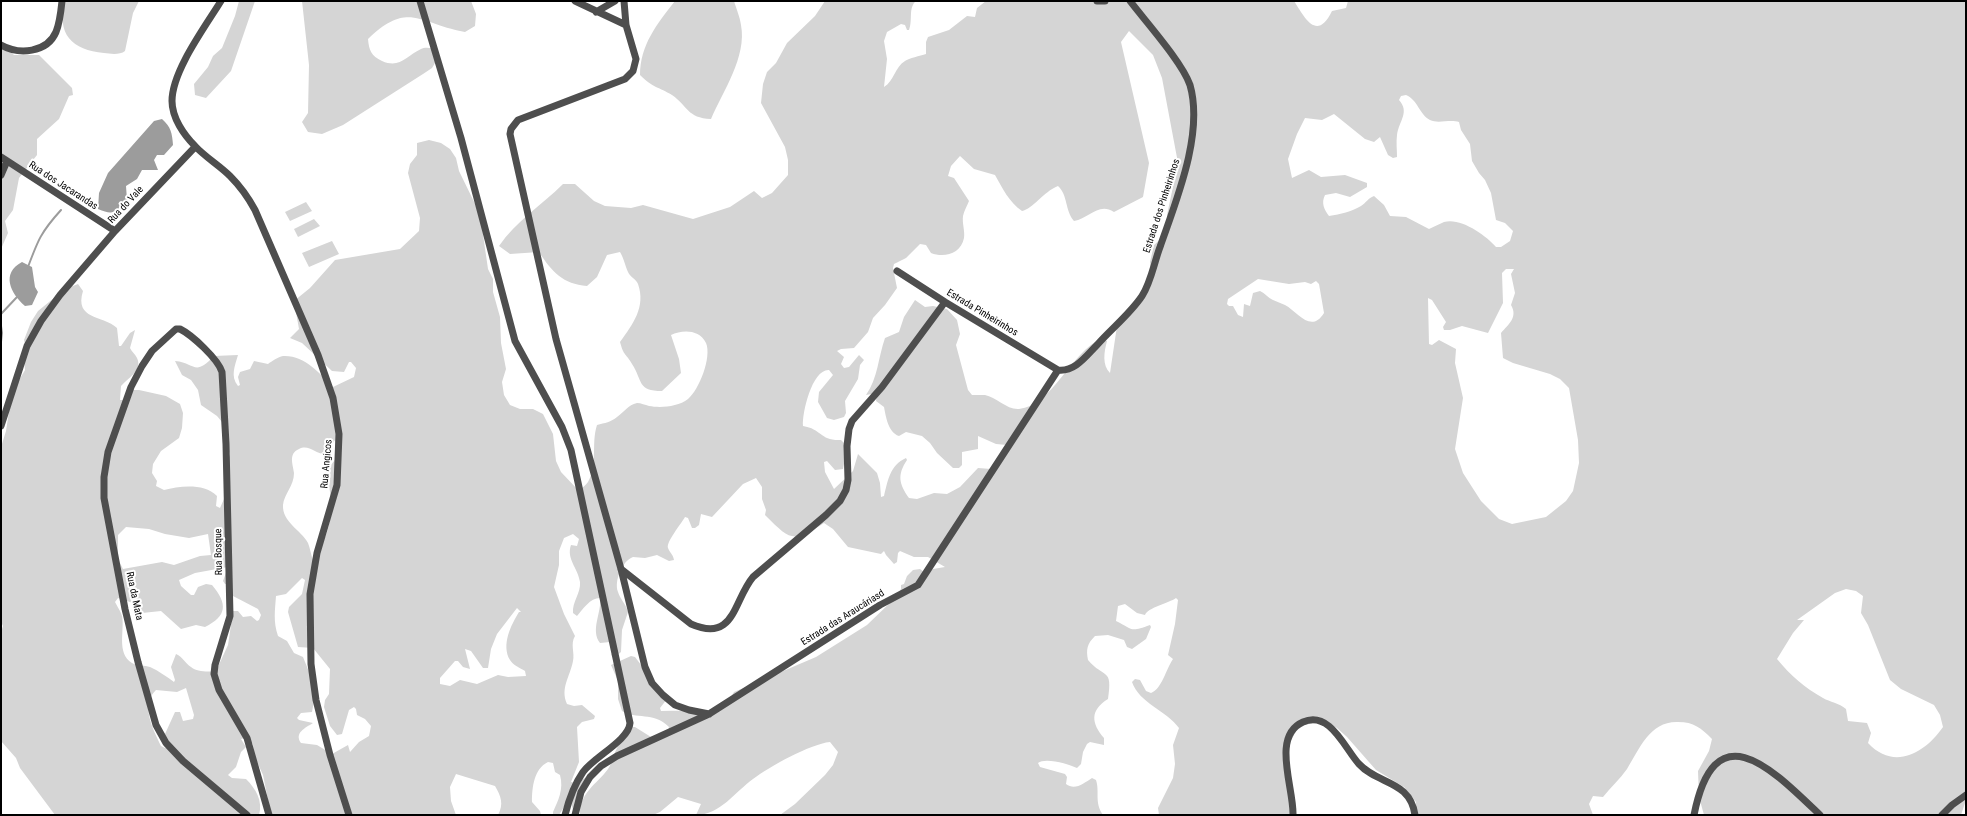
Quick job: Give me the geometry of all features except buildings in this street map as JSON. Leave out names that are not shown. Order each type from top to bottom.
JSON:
[{"type":"street","points":[[1,45],[17,52],[27,51],[46,44],[56,33],[62,1]]},
{"type":"street","points":[[195,147],[181,129],[175,115],[172,102],[173,88],[181,67],[221,1]]},
{"type":"street","points":[[420,1],[461,138],[515,341],[562,427],[571,450],[630,723],[630,728],[625,736],[594,760],[584,771],[575,785],[565,815]]},
{"type":"street","points":[[575,1],[626,25]]},
{"type":"street","points":[[596,12],[615,1]]},
{"type":"street","points":[[624,1],[626,25],[636,65],[634,71],[624,79],[518,120],[511,129],[510,134],[556,339],[621,569],[645,667],[652,683],[675,705],[688,710],[709,714]]},
{"type":"street","points":[[1097,1],[1105,1]]},
{"type":"street","name":"Estrada dos Pinheirinhos","points":[[1058,370],[1070,370],[1079,363],[1143,294],[1180,190],[1192,142],[1193,116],[1190,85],[1178,64],[1130,1]]},
{"type":"street","name":"Rua do Vale","points":[[1,426],[27,346],[41,321],[60,294],[115,231],[195,147]]},
{"type":"street","name":"Rua Angicos","points":[[195,147],[230,176],[244,191],[255,210],[318,355],[333,398],[339,434],[337,485],[317,553],[310,594],[311,664],[316,700],[330,755],[349,815]]},
{"type":"street","points":[[1,175],[4,159]]},
{"type":"street","name":"Rua dos Jacarandas","points":[[4,159],[115,231]]},
{"type":"street","name":"Estrada Pinheirinhos","points":[[897,271],[945,302],[1058,370]]},
{"type":"street","points":[[621,569],[691,624],[701,628],[710,628],[728,623],[734,615],[747,583],[826,515],[840,501],[846,490],[848,480],[847,446],[849,429],[852,421],[882,387],[945,302]]},
{"type":"street","name":"Rua Bosque","points":[[152,351],[176,329],[180,329],[215,359],[222,372],[226,452],[230,616],[215,665],[214,674],[219,690],[247,738],[269,815]]},
{"type":"street","name":"Rua da Mata","points":[[152,351],[142,366],[131,388],[108,452],[104,477],[104,498],[125,609],[149,704],[156,725],[166,743],[183,761],[247,815]]},
{"type":"street","name":"Estrada das Araucáriasd","points":[[574,815],[581,792],[590,777],[601,766],[617,756],[709,714],[880,605],[918,585],[1058,370]]},
{"type":"street","points":[[1293,815],[1286,746],[1294,729],[1303,722],[1312,720],[1321,722],[1332,728],[1362,767],[1400,788],[1408,796],[1413,806],[1415,815]]},
{"type":"street","points":[[1694,815],[1702,787],[1710,769],[1718,761],[1727,757],[1740,756],[1753,760],[1771,771],[1820,815]]},
{"type":"street","points":[[1942,815],[1952,805],[1966,795]]},
{"type":"shaded area","points":[[65,1],[139,1],[133,13],[125,51],[118,54],[104,53],[83,48],[75,44],[65,31],[63,23]]},
{"type":"shaded area","points":[[239,1],[255,1],[231,71],[206,98],[195,95],[194,84],[208,67],[213,56],[222,48],[235,16]]},
{"type":"shaded area","points":[[302,1],[471,1],[476,14],[475,26],[465,32],[425,20],[405,18],[394,20],[382,27],[368,39],[370,49],[375,57],[388,63],[398,63],[422,48],[433,48],[438,58],[432,68],[343,125],[322,134],[308,132],[302,122],[308,113],[309,65]]},
{"type":"shaded area","points":[[675,1],[734,1],[739,16],[742,37],[741,49],[733,74],[711,119],[692,114],[672,95],[652,85],[640,75],[646,44],[662,18]]},
{"type":"shaded area","points":[[825,1],[916,1],[911,11],[909,30],[907,30],[905,25],[901,24],[887,32],[884,41],[887,59],[884,87],[905,61],[926,54],[926,42],[928,37],[949,30],[967,16],[975,17],[977,8],[986,1],[1294,1],[1307,20],[1316,26],[1321,25],[1327,20],[1332,11],[1346,8],[1348,1],[1966,1],[1966,800],[1961,815],[1704,815],[1699,797],[1698,771],[1709,751],[1712,739],[1693,724],[1678,722],[1668,723],[1653,731],[1641,745],[1624,773],[1603,797],[1593,796],[1589,804],[1593,815],[1416,815],[1416,802],[1404,787],[1376,770],[1347,737],[1337,728],[1325,721],[1299,726],[1288,746],[1293,815],[1159,815],[1158,808],[1173,778],[1175,764],[1173,745],[1179,728],[1174,722],[1141,696],[1132,682],[1135,679],[1140,680],[1146,691],[1151,693],[1155,691],[1161,683],[1173,659],[1168,655],[1175,624],[1178,600],[1176,598],[1150,610],[1145,615],[1137,613],[1125,604],[1118,606],[1116,621],[1132,629],[1138,629],[1150,625],[1151,627],[1146,639],[1132,649],[1127,647],[1124,640],[1108,635],[1095,636],[1089,644],[1087,650],[1088,660],[1106,675],[1109,682],[1108,699],[1098,708],[1094,717],[1097,727],[1104,738],[1104,745],[1090,742],[1087,744],[1083,752],[1081,764],[1077,768],[1051,761],[1041,761],[1038,763],[1040,767],[1065,774],[1067,777],[1066,784],[1069,786],[1079,786],[1092,778],[1096,780],[1099,806],[1103,815],[780,815],[795,804],[825,775],[833,765],[838,752],[830,742],[801,751],[769,768],[746,784],[727,802],[705,814],[696,815],[701,804],[678,797],[660,812],[653,815],[580,815],[582,801],[590,789],[608,769],[620,743],[633,727],[651,737],[668,731],[669,727],[657,719],[627,714],[622,711],[618,699],[618,681],[611,665],[631,656],[635,657],[667,699],[660,708],[661,711],[724,708],[734,692],[816,657],[867,625],[895,598],[901,589],[901,585],[904,584],[907,576],[913,570],[920,569],[927,574],[933,569],[945,567],[928,557],[914,557],[900,551],[898,553],[897,562],[894,564],[884,551],[881,554],[848,547],[833,529],[824,523],[799,536],[787,534],[765,515],[766,510],[762,499],[762,487],[756,478],[743,484],[712,517],[701,514],[699,525],[695,528],[692,528],[688,518],[685,517],[671,537],[668,545],[674,560],[669,561],[657,555],[645,558],[633,557],[625,563],[618,577],[617,588],[628,612],[622,630],[621,652],[615,657],[611,655],[616,650],[610,642],[600,643],[597,638],[596,627],[600,598],[596,598],[590,602],[577,616],[573,613],[580,582],[571,559],[570,550],[571,545],[577,546],[579,539],[573,534],[564,538],[559,551],[559,565],[554,587],[564,614],[575,636],[573,642],[573,661],[566,682],[565,698],[567,704],[574,706],[582,705],[595,716],[594,719],[582,722],[577,727],[579,762],[571,782],[576,783],[595,772],[595,775],[574,810],[571,802],[567,802],[559,815],[553,815],[560,795],[561,780],[560,775],[555,772],[553,763],[548,762],[543,765],[537,774],[533,790],[532,802],[540,811],[541,815],[498,815],[501,807],[501,800],[495,786],[456,774],[450,787],[451,801],[456,815],[271,815],[263,775],[254,755],[253,744],[245,738],[241,739],[246,747],[241,752],[236,767],[228,775],[232,778],[246,779],[253,787],[259,800],[259,815],[55,815],[20,768],[16,758],[1,741],[1,632],[3,626],[1,622],[1,447],[6,431],[10,405],[18,382],[25,370],[24,360],[26,348],[24,340],[31,322],[38,311],[65,289],[78,284],[83,291],[81,300],[86,312],[91,316],[117,328],[119,346],[121,346],[130,333],[135,330],[130,348],[137,358],[138,366],[134,374],[121,386],[120,400],[123,400],[132,390],[139,390],[166,396],[180,404],[183,413],[182,428],[179,438],[161,451],[153,464],[152,473],[157,481],[156,486],[164,490],[177,487],[199,487],[205,489],[217,496],[216,506],[220,508],[224,499],[225,471],[230,454],[222,435],[222,422],[217,416],[201,405],[198,390],[191,380],[182,375],[175,361],[198,367],[202,366],[214,356],[238,355],[234,378],[238,386],[240,385],[238,377],[240,372],[250,369],[254,361],[268,364],[283,356],[291,356],[305,362],[317,371],[333,387],[354,377],[356,368],[351,362],[349,362],[344,372],[332,371],[302,343],[290,338],[299,329],[294,301],[310,288],[335,260],[400,249],[419,231],[420,218],[408,173],[410,164],[417,155],[417,143],[429,140],[441,143],[450,149],[456,158],[459,171],[480,214],[488,269],[493,279],[493,292],[500,317],[501,343],[506,369],[502,382],[504,395],[510,405],[520,409],[533,409],[543,414],[553,434],[556,461],[561,472],[579,491],[587,483],[593,468],[594,439],[597,425],[612,420],[637,403],[649,406],[664,407],[679,404],[688,399],[700,381],[706,364],[706,343],[703,338],[695,333],[680,332],[671,335],[679,359],[681,373],[662,391],[648,389],[642,384],[621,347],[620,342],[637,315],[640,292],[638,284],[629,274],[620,252],[607,255],[597,277],[587,286],[571,283],[559,276],[539,252],[510,254],[499,246],[521,221],[563,184],[575,184],[594,201],[605,206],[631,208],[643,205],[693,219],[730,207],[754,191],[762,198],[772,193],[788,175],[788,160],[785,147],[761,103],[763,84],[767,72],[776,63],[787,43],[815,16]],"holes":[[[1129,31],[1153,55],[1162,78],[1178,163],[1167,215],[1170,228],[1154,245],[1150,262],[1151,274],[1140,296],[1117,326],[1110,373],[1107,370],[1105,362],[1107,341],[1102,338],[1080,355],[1051,389],[1031,406],[1015,409],[1010,408],[989,396],[972,395],[968,390],[956,345],[960,334],[957,320],[947,309],[933,306],[925,307],[915,300],[904,317],[899,332],[885,338],[873,382],[866,395],[877,393],[876,401],[884,407],[888,424],[895,434],[899,436],[906,432],[922,436],[953,468],[959,468],[962,465],[962,452],[978,449],[978,436],[996,444],[1007,445],[991,469],[978,468],[960,487],[947,494],[934,493],[917,499],[909,498],[901,484],[900,479],[902,470],[907,460],[906,458],[893,469],[888,479],[884,496],[881,497],[880,483],[877,473],[858,454],[853,471],[834,489],[825,472],[824,462],[827,461],[835,470],[843,469],[845,444],[841,440],[829,439],[814,430],[803,426],[804,412],[809,393],[818,376],[829,370],[833,375],[819,392],[818,402],[827,418],[834,420],[844,417],[846,413],[845,401],[858,379],[860,365],[864,360],[859,355],[849,367],[844,368],[841,364],[844,357],[837,351],[841,349],[854,348],[868,332],[873,318],[885,305],[897,288],[893,268],[894,264],[906,258],[920,244],[926,245],[931,253],[941,255],[946,255],[956,251],[959,248],[964,238],[963,216],[969,201],[954,178],[948,176],[951,166],[960,156],[974,169],[995,175],[1010,199],[1022,211],[1026,210],[1058,186],[1063,194],[1069,213],[1074,221],[1098,210],[1108,209],[1114,212],[1143,197],[1149,163],[1121,42]],[[1406,95],[1413,100],[1423,114],[1430,120],[1437,122],[1459,122],[1461,130],[1470,144],[1472,161],[1485,180],[1491,193],[1496,220],[1505,223],[1513,231],[1510,241],[1501,247],[1496,247],[1479,232],[1457,222],[1444,222],[1429,229],[1406,217],[1390,216],[1384,205],[1374,196],[1353,210],[1342,214],[1329,216],[1323,201],[1325,195],[1336,193],[1350,197],[1367,187],[1367,183],[1345,175],[1321,177],[1309,170],[1292,178],[1288,159],[1297,134],[1305,118],[1322,120],[1334,114],[1365,139],[1374,142],[1380,137],[1388,155],[1393,158],[1397,157],[1397,135],[1404,113],[1402,104],[1399,100],[1401,96]],[[1506,269],[1514,269],[1511,274],[1515,293],[1511,305],[1514,313],[1512,320],[1501,333],[1503,358],[1513,363],[1550,374],[1560,379],[1569,388],[1578,440],[1579,463],[1573,491],[1566,501],[1546,517],[1512,524],[1499,519],[1481,501],[1463,473],[1455,449],[1463,398],[1455,363],[1456,349],[1439,340],[1432,345],[1429,344],[1428,298],[1432,300],[1446,322],[1443,327],[1444,330],[1450,330],[1462,326],[1488,333],[1503,303],[1502,273]],[[1258,279],[1289,284],[1305,282],[1311,284],[1316,281],[1319,284],[1324,313],[1319,319],[1314,322],[1309,322],[1304,320],[1290,308],[1271,299],[1260,291],[1253,293],[1250,306],[1244,304],[1243,317],[1238,315],[1233,306],[1229,306],[1227,304],[1228,299]],[[335,440],[337,457],[325,473],[329,486],[331,502],[329,525],[324,539],[313,560],[308,543],[289,521],[283,505],[294,478],[292,460],[293,454],[299,449],[303,448],[309,448],[321,454],[325,454]],[[126,527],[149,529],[165,534],[189,538],[208,534],[211,555],[200,556],[174,565],[162,562],[123,569],[118,559],[118,535]],[[228,567],[223,581],[225,584],[229,584],[233,596],[258,609],[261,615],[257,621],[251,616],[243,617],[238,611],[233,611],[228,645],[216,671],[199,671],[193,669],[176,654],[171,667],[175,680],[174,682],[148,666],[134,664],[127,659],[124,653],[122,641],[122,616],[115,602],[118,598],[133,603],[142,613],[161,611],[181,629],[196,625],[205,627],[218,618],[223,609],[223,604],[221,598],[212,585],[206,584],[198,587],[194,595],[191,595],[181,586],[179,580],[195,573]],[[302,578],[305,580],[302,594],[289,607],[288,612],[298,647],[313,648],[330,669],[329,694],[325,700],[324,707],[330,726],[337,735],[342,734],[349,710],[354,707],[357,715],[365,719],[371,726],[369,736],[359,742],[350,752],[348,745],[332,754],[317,745],[301,743],[299,739],[301,731],[313,723],[299,720],[297,718],[301,713],[312,712],[315,695],[314,684],[303,657],[294,653],[287,641],[278,636],[276,631],[276,596],[286,594]],[[1846,589],[1856,591],[1863,596],[1861,613],[1868,625],[1890,680],[1901,689],[1934,705],[1940,715],[1943,727],[1936,736],[1918,751],[1898,757],[1888,756],[1878,751],[1868,743],[1871,733],[1867,723],[1848,721],[1846,709],[1810,690],[1793,676],[1777,659],[1793,633],[1804,620],[1797,620],[1835,593]],[[517,608],[521,612],[519,612],[510,629],[506,648],[511,662],[525,671],[526,676],[508,677],[498,675],[477,684],[460,680],[450,686],[440,684],[440,678],[455,661],[458,661],[463,667],[470,669],[465,649],[471,651],[483,668],[488,668],[491,649],[497,634]],[[186,688],[194,715],[193,719],[183,721],[180,712],[175,712],[165,734],[168,747],[165,748],[161,746],[152,725],[148,710],[151,696],[156,690],[177,692]]]},
{"type":"shaded area","points":[[1,48],[7,48],[14,55],[39,55],[72,88],[73,95],[69,96],[59,119],[37,139],[37,155],[19,178],[13,210],[5,221],[8,233],[1,249]]},
{"type":"shaded area","points":[[162,119],[170,130],[173,145],[164,155],[157,155],[154,160],[158,170],[142,170],[137,179],[126,186],[127,200],[114,212],[98,209],[99,193],[108,173],[154,121]]},
{"type":"shaded area","points":[[306,202],[312,211],[290,221],[285,212]]},
{"type":"shaded area","points":[[314,219],[320,226],[298,237],[294,229]]},
{"type":"shaded area","points":[[332,241],[339,254],[309,267],[302,253]]},
{"type":"shaded area","points":[[22,262],[32,267],[35,287],[38,292],[32,305],[25,306],[20,301],[15,295],[10,283],[12,272],[15,267]]},
{"type":"waterway","points":[[28,267],[41,237],[49,224],[61,210]]},
{"type":"waterway","points":[[1,314],[17,297]]},
{"type":"waterway","points":[[1,326],[1,342]]}]
